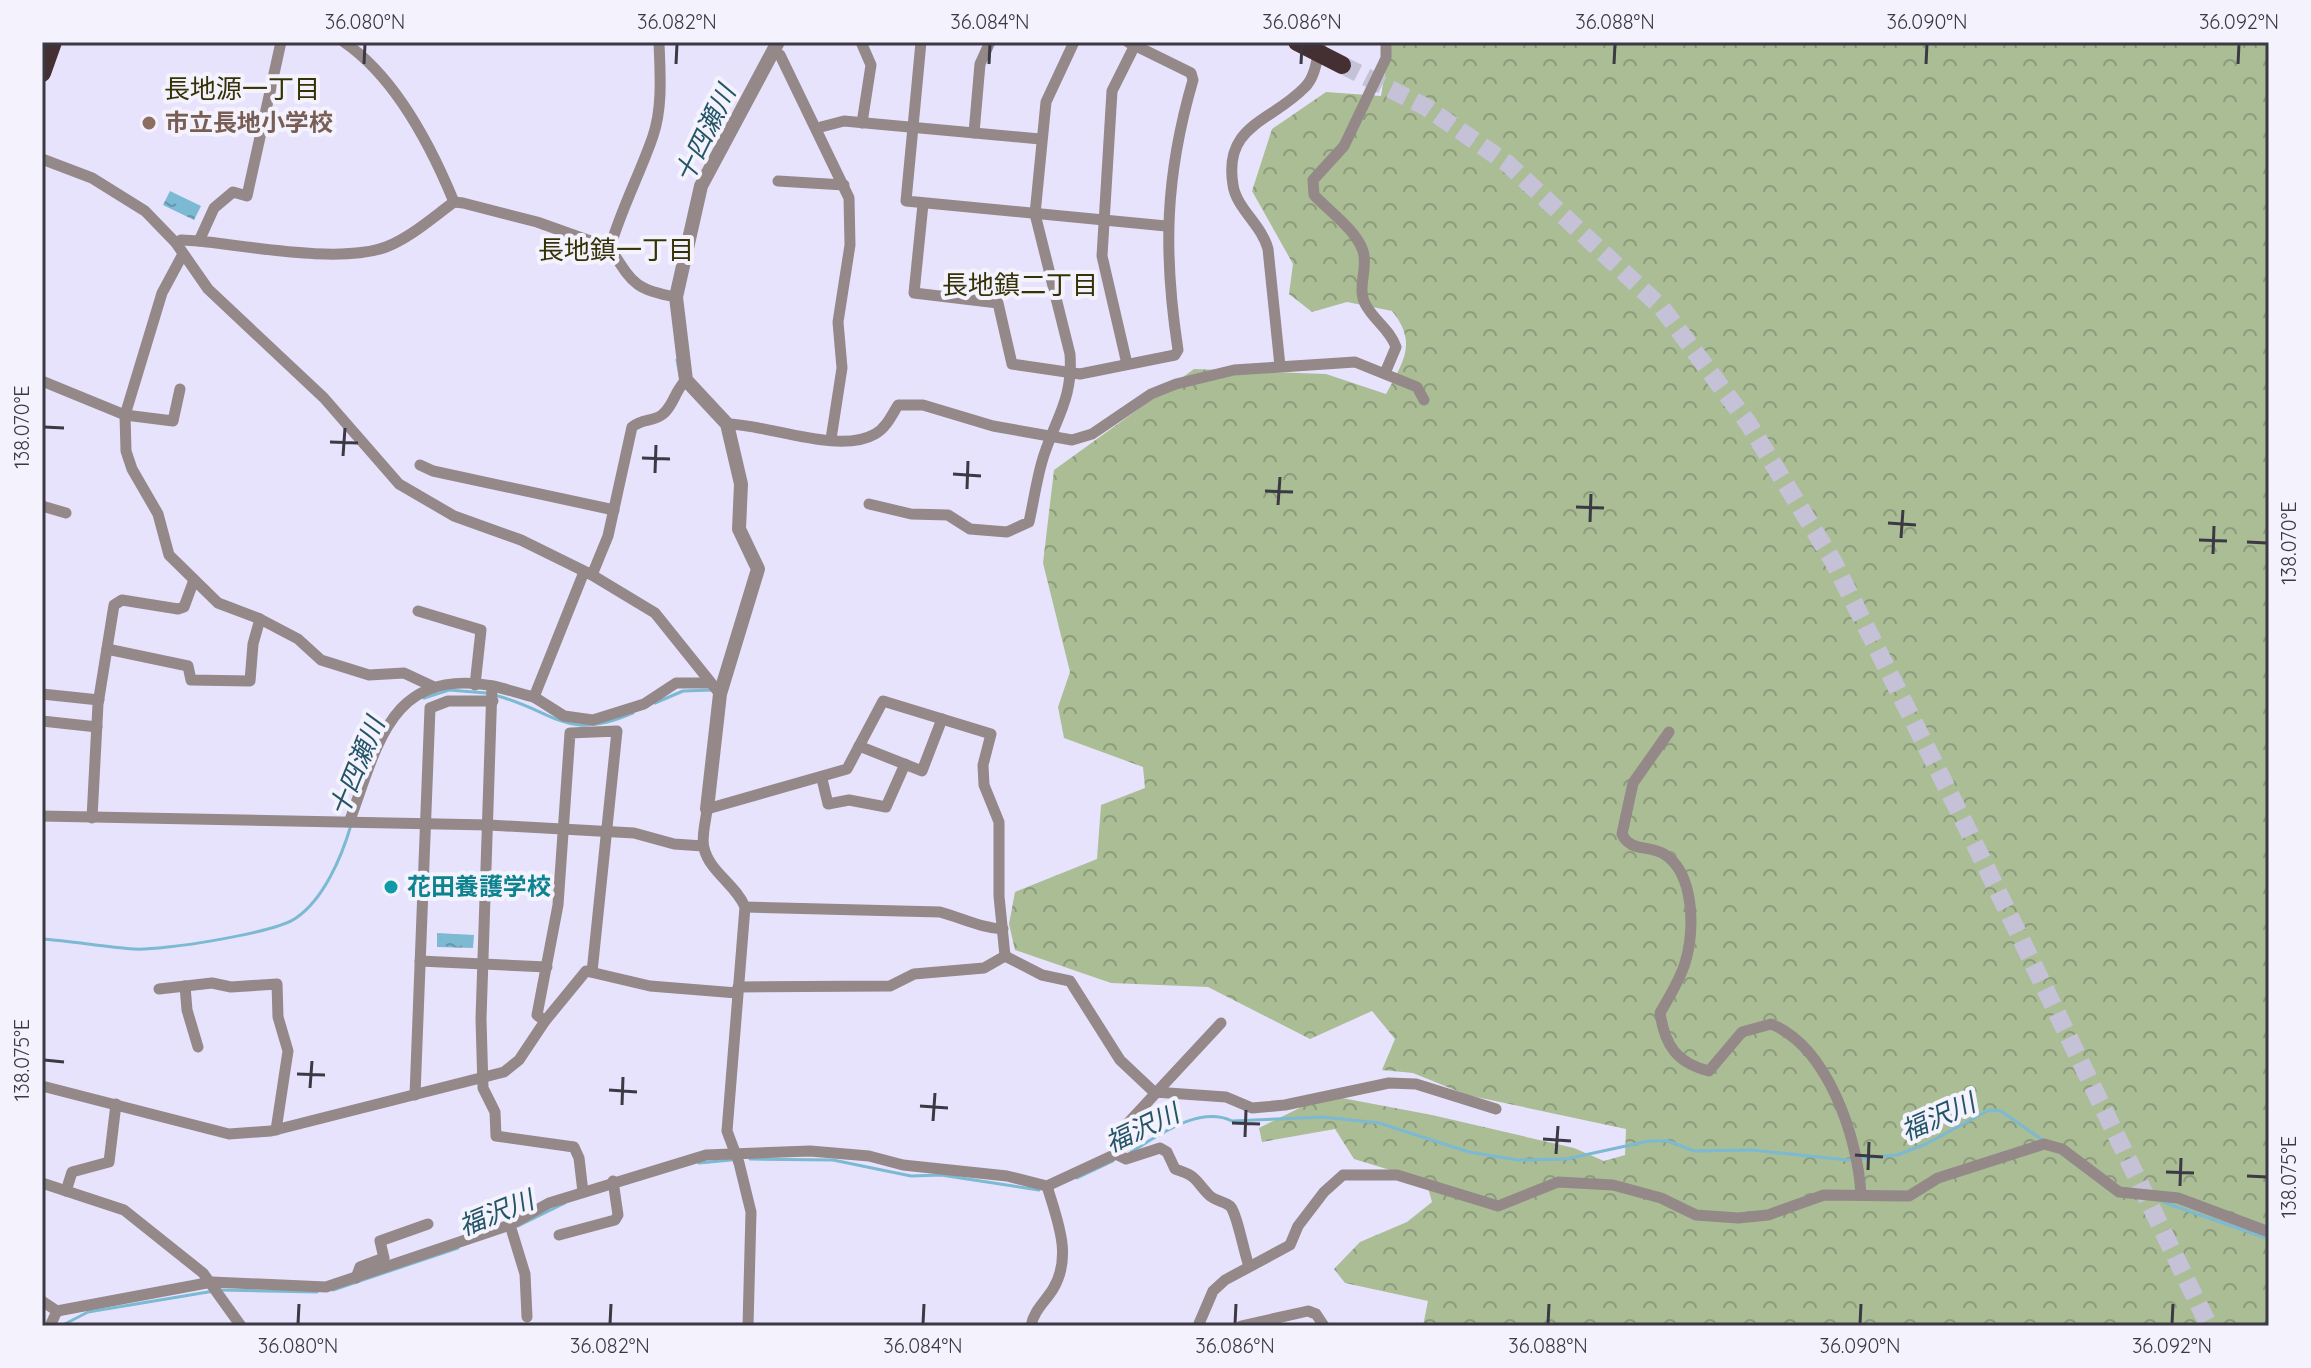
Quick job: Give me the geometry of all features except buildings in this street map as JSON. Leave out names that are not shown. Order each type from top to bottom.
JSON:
[{"type":"highway","points":[[42,73],[53,42]]},
{"type":"highway","points":[[1297,42],[1319,47],[1342,65]]},
{"type":"street","points":[[199,241],[214,208],[233,192],[247,196],[281,42]]},
{"type":"street","points":[[344,42],[361,54],[415,125],[454,202]]},
{"type":"street","points":[[610,248],[623,205],[654,134],[658,109],[659,42]]},
{"type":"street","points":[[861,42],[871,65],[862,123]]},
{"type":"street","points":[[921,42],[906,201],[1166,226]]},
{"type":"street","points":[[974,133],[980,64],[990,42]]},
{"type":"street","points":[[869,504],[911,514],[948,515],[970,529],[1013,530],[1029,522],[1044,452],[1069,395],[1071,374],[1070,354],[1035,214],[1046,102],[1074,42]]},
{"type":"street","points":[[1385,373],[1396,347],[1393,336],[1365,306],[1361,291],[1365,254],[1359,241],[1314,195],[1313,180],[1344,146],[1386,58],[1386,42]]},
{"type":"street","points":[[923,204],[914,293],[998,303],[1012,364],[1071,374],[1127,364],[1175,355],[1178,350],[1169,289],[1166,226],[1171,169],[1193,80],[1191,73],[1131,44],[1112,91],[1102,256],[1127,364]]},
{"type":"street","points":[[776,45],[844,185],[851,217],[850,245],[838,322],[842,368],[831,439]]},
{"type":"street","points":[[748,1326],[751,1212],[727,1131],[745,907],[734,887],[708,860],[703,846],[720,694],[758,569],[757,561],[741,537],[741,484],[727,424],[686,380],[676,297],[701,186],[776,45]]},
{"type":"street","points":[[1280,366],[1268,249],[1265,238],[1233,190],[1233,149],[1241,135],[1306,87],[1319,47]]},
{"type":"street","points":[[817,128],[844,121],[1040,139]]},
{"type":"street","points":[[42,159],[92,178],[145,211],[179,249],[208,289],[324,398],[399,484],[454,516],[521,540],[588,573],[655,613],[720,694]]},
{"type":"street","points":[[778,181],[844,185]]},
{"type":"street","points":[[434,687],[404,673],[369,675],[321,660],[298,639],[260,619],[218,603],[169,555],[158,514],[132,469],[126,451],[125,415],[181,240],[308,252],[357,252],[384,248],[404,238],[454,202],[537,222],[610,248],[627,278],[636,286],[648,292],[676,297]]},
{"type":"street","points":[[727,424],[751,424],[803,440],[873,436],[898,405],[911,405],[1072,440],[1092,434],[1151,394],[1176,384],[1234,370],[1355,362],[1417,387],[1424,400]]},
{"type":"street","points":[[534,697],[614,510],[632,427],[640,420],[660,417],[667,411],[675,390],[686,380]]},
{"type":"street","points":[[42,381],[125,415],[173,421],[180,389]]},
{"type":"street","points":[[420,465],[433,471],[614,510]]},
{"type":"street","points":[[42,506],[66,513]]},
{"type":"street","points":[[92,818],[99,700],[114,605],[122,600],[178,609],[184,607],[194,580]]},
{"type":"street","points":[[418,611],[481,630],[475,685]]},
{"type":"street","points":[[107,649],[188,666],[191,680],[250,681],[253,644],[260,619]]},
{"type":"street","points":[[570,725],[644,704],[676,683],[709,683]]},
{"type":"street","points":[[492,686],[483,965],[483,1088],[495,1112],[496,1136],[574,1147],[579,1158],[583,1192]]},
{"type":"street","points":[[350,820],[382,731],[392,715],[405,701],[434,687],[492,686],[534,697],[570,725],[617,731],[592,972]]},
{"type":"street","points":[[42,694],[99,700]]},
{"type":"street","points":[[415,1095],[430,708],[448,701],[493,701]]},
{"type":"street","points":[[707,809],[822,779],[847,769],[883,701],[991,734],[983,765],[984,785],[999,822],[1005,956]]},
{"type":"street","points":[[859,746],[922,771],[942,719]]},
{"type":"street","points":[[42,721],[97,727]]},
{"type":"street","points":[[545,1021],[537,1015],[558,905],[570,725]]},
{"type":"street","points":[[1669,732],[1633,783],[1622,834],[1631,846],[1665,855],[1677,866],[1687,889],[1687,959],[1660,1013],[1668,1045],[1687,1066],[1709,1071],[1742,1032],[1771,1024],[1779,1027],[1810,1051],[1850,1129],[1861,1190]]},
{"type":"street","points":[[822,779],[828,804],[849,800],[886,807],[905,764]]},
{"type":"street","points":[[42,816],[426,822],[634,833],[674,844],[703,846]]},
{"type":"street","points":[[745,907],[940,912],[963,918],[984,929],[1003,929]]},
{"type":"street","points":[[42,1086],[229,1134],[276,1130],[504,1072],[519,1060],[545,1021],[586,971],[650,986],[738,990],[890,986],[914,974],[984,968],[1005,956]]},
{"type":"street","points":[[1005,956],[1042,975],[1070,981],[1120,1060],[1154,1092],[1226,1097],[1252,1108],[1285,1105],[1389,1083],[1416,1084],[1496,1109]]},
{"type":"street","points":[[420,961],[547,967]]},
{"type":"street","points":[[159,989],[277,984],[278,1017],[288,1051],[276,1130]]},
{"type":"street","points":[[185,986],[187,1010],[198,1047]]},
{"type":"street","points":[[42,1301],[57,1311],[215,1288],[235,1281],[304,1289],[326,1287],[510,1225],[549,1203],[706,1155],[764,1156],[810,1151],[869,1156],[903,1165],[1007,1176],[1047,1186],[1116,1154],[1128,1123],[1221,1023]]},
{"type":"street","points":[[66,1191],[72,1172],[109,1162],[116,1104]]},
{"type":"street","points":[[1198,1326],[1213,1291],[1249,1266],[1290,1245],[1298,1226],[1324,1192],[1343,1175],[1397,1175],[1498,1206],[1558,1182],[1613,1185],[1661,1198],[1696,1215],[1738,1218],[1768,1215],[1824,1195],[1861,1190],[1909,1196],[1938,1178],[2044,1144],[2062,1149],[2119,1192],[2178,1198],[2269,1232]]},
{"type":"street","points":[[1116,1154],[1126,1159],[1160,1148],[1167,1152],[1175,1169],[1194,1175],[1210,1197],[1230,1206],[1237,1218],[1240,1243],[1249,1266]]},
{"type":"street","points":[[559,1235],[615,1220],[618,1215],[613,1181]]},
{"type":"street","points":[[42,1183],[124,1210],[215,1288],[241,1326]]},
{"type":"street","points":[[1031,1326],[1033,1315],[1053,1289],[1064,1263],[1047,1186]]},
{"type":"street","points":[[356,1278],[360,1267],[384,1258],[380,1241],[428,1224]]},
{"type":"street","points":[[510,1225],[525,1274],[527,1317]]},
{"type":"street","points":[[51,1326],[81,1308]]},
{"type":"street","points":[[51,1326],[57,1311]]},
{"type":"street","points":[[1241,1326],[1308,1311],[1316,1314],[1324,1326]]},
{"type":"green space","points":[[1390,42],[2269,42],[2269,1326],[1423,1326],[1428,1301],[1345,1283],[1334,1269],[1360,1242],[1407,1222],[1432,1202],[1426,1181],[1354,1159],[1335,1129],[1262,1142],[1259,1128],[1326,1095],[1432,1115],[1574,1148],[1604,1161],[1625,1155],[1626,1129],[1467,1095],[1413,1073],[1382,1070],[1395,1039],[1372,1011],[1310,1039],[1208,987],[1111,983],[1015,950],[1009,924],[1015,892],[1097,859],[1101,805],[1145,788],[1143,767],[1064,738],[1058,707],[1070,672],[1043,563],[1054,470],[1194,369],[1326,374],[1386,394],[1405,352],[1406,343],[1400,322],[1392,311],[1347,302],[1312,312],[1289,294],[1293,264],[1252,191],[1272,129],[1326,92],[1381,96]]},
{"type":"water","points":[[170,191],[201,206],[194,220],[163,205]]},
{"type":"water","points":[[437,933],[474,935],[473,948],[437,947]]},
{"type":"waterway","name":"十四瀬川","points":[[677,360],[680,376]]},
{"type":"waterway","name":"十四瀬川","points":[[424,698],[449,690],[486,693]]},
{"type":"waterway","name":"十四瀬川","points":[[655,703],[683,691],[713,690]]},
{"type":"waterway","name":"十四瀬川","points":[[494,695],[575,724],[591,725],[633,713]]},
{"type":"waterway","name":"十四瀬川","points":[[42,939],[148,949],[217,940],[284,924],[296,918],[315,900],[337,863],[351,825]]},
{"type":"waterway","name":"福沢川","points":[[1131,1152],[1179,1124],[1206,1117],[1232,1121],[1323,1117],[1379,1123],[1469,1152],[1518,1160],[1566,1159],[1649,1141],[1668,1141],[1694,1151],[1752,1150],[1847,1160],[1897,1155],[1926,1144],[1989,1110],[2001,1111],[2041,1139]]},
{"type":"waterway","name":"福沢川","points":[[750,1159],[833,1160],[911,1176],[941,1175],[1039,1190]]},
{"type":"waterway","name":"福沢川","points":[[699,1163],[731,1160]]},
{"type":"waterway","name":"福沢川","points":[[1077,1178],[1113,1161]]},
{"type":"waterway","name":"福沢川","points":[[2163,1202],[2269,1239]]},
{"type":"waterway","name":"福沢川","points":[[518,1226],[565,1203]]},
{"type":"waterway","name":"福沢川","points":[[333,1290],[458,1248]]},
{"type":"waterway","name":"福沢川","points":[[221,1290],[317,1292]]},
{"type":"waterway","name":"福沢川","points":[[61,1326],[88,1312],[214,1291]]},
{"type":"tunnel","points":[[1342,65],[1426,107],[1508,164],[1662,308],[1748,423],[1833,561],[1966,826],[2209,1326]]},
{"type":"place","name":"市立長地小学校","points":[[149,123]]},
{"type":"place","name":"花田養護学校","points":[[391,887]]},
{"type":"district","name":"長地源一丁目","points":[[242,89]]},
{"type":"district","name":"長地鎮一丁目","points":[[616,250]]},
{"type":"district","name":"長地鎮二丁目","points":[[1020,285]]}]
